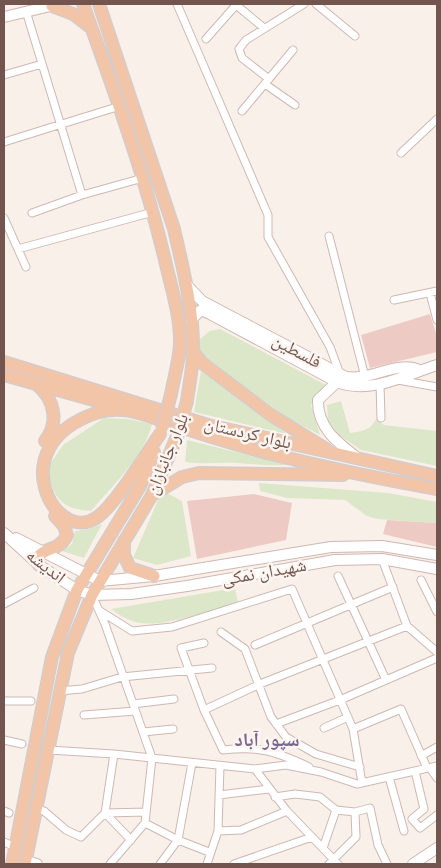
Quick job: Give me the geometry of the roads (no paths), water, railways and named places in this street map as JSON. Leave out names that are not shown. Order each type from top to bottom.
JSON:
[{"type":"main road","name":"بلوار جانبازان","points":[[12,864],[52,657],[77,590],[140,486],[161,432],[171,394],[180,345],[178,315],[153,212],[120,106],[83,4]]},
{"type":"main road","name":"بلوار جانبازان","points":[[29,863],[59,691],[68,653],[92,595],[152,495],[178,434],[187,401],[193,352],[186,284],[174,229],[99,4]]},
{"type":"main road","points":[[4,17],[57,5],[90,27]]},
{"type":"main road","name":"فلسطین","points":[[186,284],[202,301],[353,386],[380,384],[397,380],[419,370],[437,365]]},
{"type":"main road","name":"فلسطین","points":[[191,320],[202,310],[339,378],[365,377],[409,366],[419,370]]},
{"type":"main road","points":[[193,352],[202,364],[271,415],[334,454]]},
{"type":"main road","points":[[4,375],[6,363]]},
{"type":"main road","name":"بلوار کردستان","points":[[6,363],[208,424],[361,461],[437,476]]},
{"type":"main road","name":"بلوار کردستان","points":[[4,375],[130,410],[264,452],[358,475],[437,489]]},
{"type":"main road","points":[[339,378],[318,400],[318,410],[322,424],[332,437],[361,461]]},
{"type":"main road","points":[[36,384],[46,392],[51,403],[54,419],[52,432],[38,452],[34,478],[41,500],[64,526],[67,535],[61,545],[37,558],[39,564]]},
{"type":"main road","name":"بلوار کردستان","points":[[130,410],[106,410],[92,414],[59,434],[49,444],[40,464],[41,488],[51,505],[63,516],[79,522],[95,519],[112,500],[161,432]]},
{"type":"main road","points":[[332,437],[334,454]]},
{"type":"main road","points":[[152,495],[182,477],[199,473],[358,475]]},
{"type":"main road","name":"اندیشه","points":[[4,532],[100,581]]},
{"type":"main road","name":"اندیشه","points":[[4,532],[39,564],[77,590],[92,595]]},
{"type":"main road","points":[[124,540],[124,552],[130,568],[154,576]]},
{"type":"main road","name":"شهیدان نمکی","points":[[100,581],[154,576],[331,547],[382,546],[437,555]]},
{"type":"main road","name":"شهیدان نمکی","points":[[92,595],[131,594],[168,589],[335,560],[382,559],[437,569]]},
{"type":"main road","points":[[412,864],[437,848]]},
{"type":"street","points":[[177,4],[268,216],[268,237],[330,347],[339,378]]},
{"type":"street","points":[[206,39],[235,4],[264,28]]},
{"type":"street","points":[[295,106],[242,58],[239,49],[246,40],[304,4]]},
{"type":"street","points":[[316,4],[355,36]]},
{"type":"street","points":[[26,12],[82,195]]},
{"type":"street","points":[[242,111],[292,50]]},
{"type":"street","points":[[4,74],[42,64]]},
{"type":"street","points":[[4,142],[120,106]]},
{"type":"street","points":[[401,153],[437,119]]},
{"type":"street","points":[[32,212],[82,195],[143,178]]},
{"type":"street","points":[[18,249],[153,212]]},
{"type":"street","points":[[4,218],[26,267]]},
{"type":"street","points":[[329,236],[365,377]]},
{"type":"street","points":[[394,300],[434,292],[437,320]]},
{"type":"street","points":[[397,380],[437,387]]},
{"type":"street","points":[[380,384],[381,418]]},
{"type":"street","points":[[382,559],[407,626],[437,652]]},
{"type":"street","points":[[338,576],[386,680]]},
{"type":"street","points":[[422,580],[437,612]]},
{"type":"street","points":[[255,645],[392,587]]},
{"type":"street","points":[[4,604],[34,588]]},
{"type":"street","points":[[100,611],[132,632],[172,627],[292,589],[353,730],[362,783]]},
{"type":"street","points":[[92,595],[100,611],[152,758],[145,823],[110,864]]},
{"type":"street","points":[[204,710],[260,684],[407,626]]},
{"type":"street","points":[[221,632],[245,650],[260,684],[271,718],[286,736],[316,754],[360,766]]},
{"type":"street","points":[[204,643],[181,648],[204,710],[223,750],[250,747],[280,754],[321,772],[357,784],[431,767]]},
{"type":"street","points":[[276,724],[340,700],[437,658]]},
{"type":"street","points":[[59,691],[82,689],[122,677],[189,672],[212,668]]},
{"type":"street","points":[[132,704],[174,700]]},
{"type":"street","points":[[4,701],[31,701]]},
{"type":"street","points":[[353,730],[401,709],[421,756],[431,767],[437,778]]},
{"type":"street","points":[[84,715],[135,711]]},
{"type":"street","points":[[324,728],[348,717]]},
{"type":"street","points":[[143,732],[172,730]]},
{"type":"street","points":[[4,740],[22,744]]},
{"type":"street","points":[[421,756],[437,747]]},
{"type":"street","points":[[49,750],[114,754],[255,769],[286,765],[321,772]]},
{"type":"street","points":[[38,809],[44,811],[66,830],[81,837],[105,813],[114,754]]},
{"type":"street","points":[[160,864],[178,840],[192,763]]},
{"type":"street","points":[[207,864],[209,852],[218,830],[220,766]]},
{"type":"street","points":[[255,769],[275,797],[334,862],[356,837],[355,812]]},
{"type":"street","points":[[401,821],[412,819],[424,809],[415,771]]},
{"type":"street","points":[[389,778],[404,831]]},
{"type":"street","points":[[219,795],[269,789]]},
{"type":"street","points":[[275,797],[295,794],[320,798],[336,810],[355,812],[370,808],[378,845],[387,864]]},
{"type":"street","points":[[323,848],[336,810]]},
{"type":"street","points":[[218,830],[240,830],[287,811]]},
{"type":"street","points":[[105,813],[146,812]]},
{"type":"street","points":[[105,813],[130,840]]},
{"type":"street","points":[[412,819],[420,828],[437,815]]},
{"type":"street","points":[[145,823],[178,840],[209,852]]},
{"type":"street","points":[[234,864],[312,837]]},
{"type":"street","points":[[4,842],[15,847]]},
{"type":"district","name":"سپور آباد","points":[[267,739]]}]
